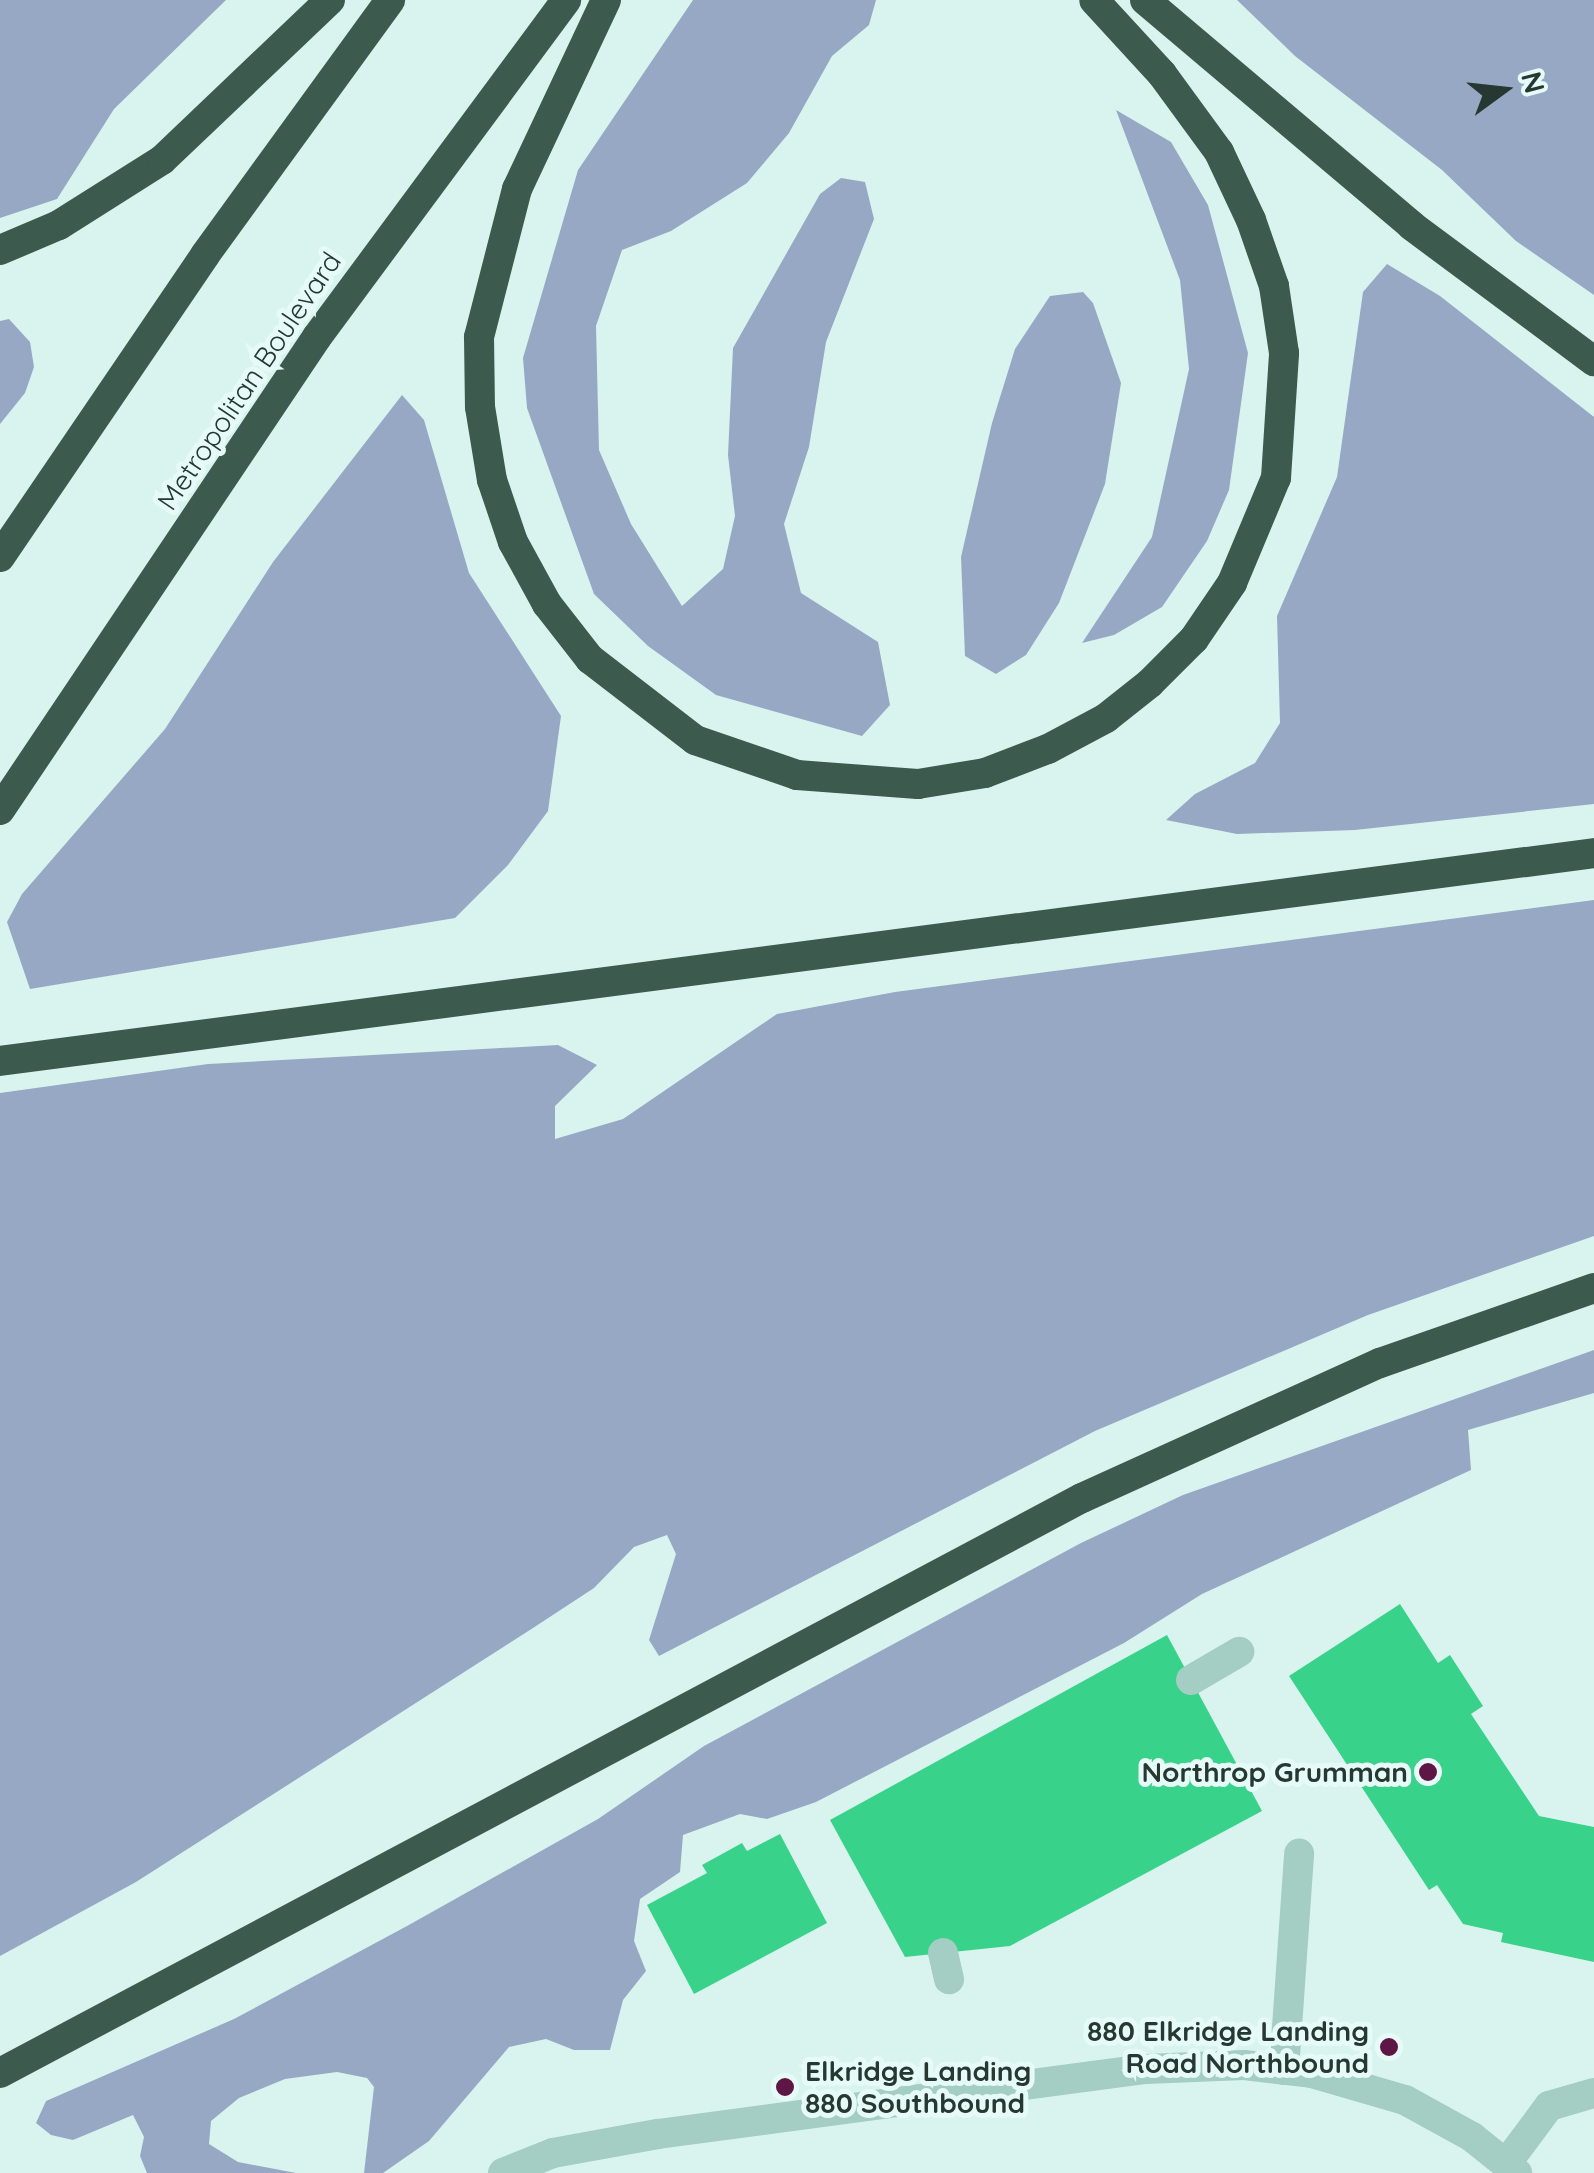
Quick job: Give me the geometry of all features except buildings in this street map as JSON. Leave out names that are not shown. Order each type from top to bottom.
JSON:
[{"type":"highway","points":[[0,250],[59,225],[162,160],[330,0]]},
{"type":"highway","points":[[0,557],[204,255],[390,0]]},
{"type":"highway","name":"Metropolitan Boulevard","points":[[0,810],[317,337],[566,0]]},
{"type":"highway","points":[[606,0],[517,189],[479,337],[480,407],[492,480],[513,542],[547,604],[590,659],[695,740],[797,775],[918,784],[985,773],[1048,750],[1106,718],[1150,683],[1194,638],[1232,584],[1276,478],[1284,353],[1274,286],[1252,220],[1219,152],[1162,74],[1094,0]]},
{"type":"highway","points":[[1144,0],[1412,226],[1594,361]]},
{"type":"highway","points":[[0,1061],[1594,853]]},
{"type":"highway","points":[[0,2074],[1082,1498],[1380,1363],[1594,1288]]},
{"type":"street","points":[[1191,1680],[1239,1652]]},
{"type":"street","points":[[1284,2070],[1299,1854]]},
{"type":"street","points":[[503,2173],[553,2152],[658,2134],[1146,2069],[1284,2070],[1405,2100],[1511,2169],[1549,2106],[1594,2093]]},
{"type":"shaded area","points":[[0,0],[226,0],[114,109],[57,199],[0,218]]},
{"type":"shaded area","points":[[693,0],[876,0],[869,25],[832,56],[789,133],[747,183],[671,231],[622,250],[596,326],[599,450],[631,524],[682,606],[723,569],[735,516],[728,455],[733,348],[820,194],[841,178],[865,182],[874,219],[826,342],[809,447],[784,524],[801,593],[878,642],[890,705],[862,736],[716,695],[648,646],[594,594],[527,408],[523,358],[578,170]]},
{"type":"shaded area","points":[[1237,0],[1594,0],[1594,295],[1516,241],[1442,170],[1295,56]]},
{"type":"shaded area","points":[[1116,110],[1171,142],[1208,205],[1248,353],[1229,490],[1207,541],[1162,607],[1114,635],[1082,643],[1152,537],[1189,369],[1180,280]]},
{"type":"shaded area","points":[[1387,264],[1440,296],[1594,417],[1594,804],[1355,830],[1237,834],[1166,820],[1195,794],[1255,763],[1280,723],[1277,616],[1337,477],[1363,292]]},
{"type":"shaded area","points":[[1083,292],[1093,303],[1121,383],[1105,484],[1059,603],[1026,655],[996,674],[965,656],[961,557],[992,423],[1015,349],[1050,296]]},
{"type":"shaded area","points":[[9,319],[30,342],[34,367],[25,393],[0,424],[0,321]]},
{"type":"shaded area","points":[[402,395],[424,420],[469,573],[561,716],[548,811],[508,865],[455,918],[30,989],[7,922],[22,894],[165,729],[273,562]]},
{"type":"shaded area","points":[[1594,900],[1594,1236],[1368,1315],[1095,1431],[659,1656],[649,1640],[676,1554],[667,1535],[634,1547],[594,1588],[533,1628],[136,1882],[0,1956],[0,1093],[208,1064],[558,1045],[597,1065],[555,1106],[555,1139],[623,1119],[777,1014],[895,992]]},
{"type":"shaded area","points":[[1594,1350],[1594,1393],[1468,1430],[1471,1470],[1202,1594],[1124,1643],[816,1802],[767,1819],[740,1814],[683,1835],[680,1872],[640,1899],[634,1941],[646,1971],[623,2000],[610,2050],[574,2050],[546,2039],[509,2047],[429,2141],[383,2173],[364,2173],[374,2087],[367,2078],[337,2072],[285,2079],[239,2098],[211,2121],[209,2144],[238,2162],[296,2173],[147,2173],[140,2156],[144,2137],[133,2115],[73,2140],[51,2135],[36,2123],[46,2101],[234,2019],[407,1926],[598,1819],[704,1746],[1081,1543],[1183,1495]]},
{"type":"place","name":"Northrop Grumman","points":[[1428,1772]]},
{"type":"place","name":"880 Elkridge Landing Road Northbound","points":[[1389,2047]]},
{"type":"place","name":"Elkridge Landing 880 Southbound","points":[[785,2087]]}]
